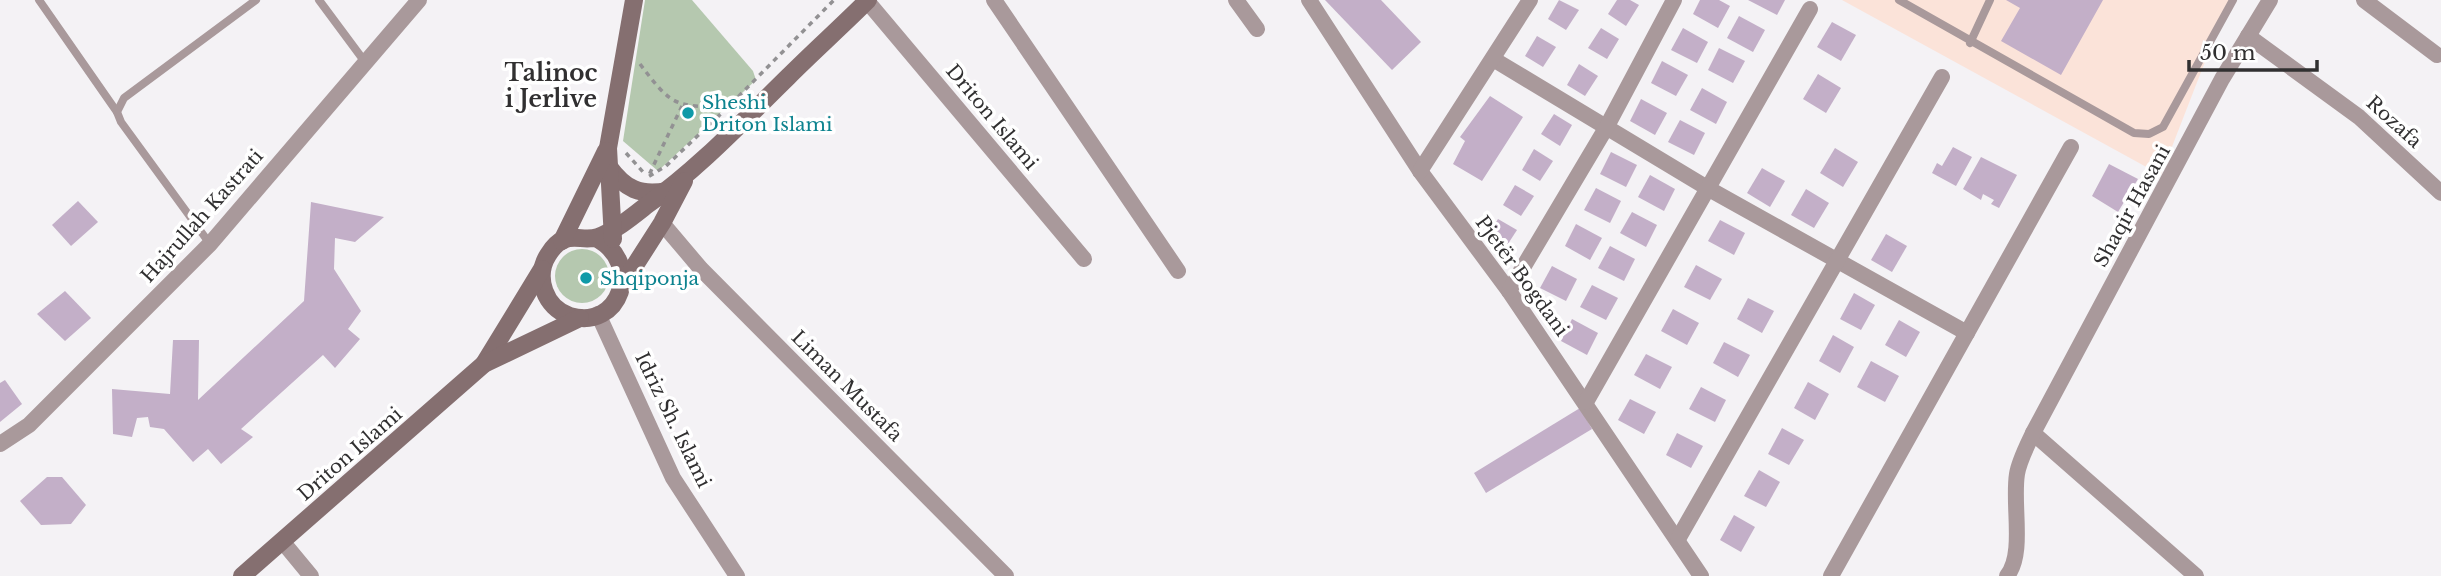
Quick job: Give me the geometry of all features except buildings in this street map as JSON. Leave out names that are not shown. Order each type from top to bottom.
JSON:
[{"type":"street","name":"Hajrullah Kastrati","points":[[0,444],[29,425],[210,244],[419,0]]},
{"type":"street","points":[[623,284],[623,273],[615,251],[612,229],[608,148],[634,0]]},
{"type":"street","points":[[994,0],[1178,271]]},
{"type":"street","points":[[1236,0],[1256,29]]},
{"type":"street","name":"Pjetër Bogdani","points":[[1309,0],[1420,171],[1509,291],[1701,576]]},
{"type":"street","points":[[1420,171],[1530,0]]},
{"type":"street","points":[[1509,291],[1606,128],[1674,0]]},
{"type":"street","name":"Shaqir Hasani","points":[[2007,576],[2014,567],[2018,541],[2014,515],[2017,471],[2033,433],[2080,340],[2270,0]]},
{"type":"street","points":[[2364,0],[2437,55]]},
{"type":"street","name":"Driton Islami","points":[[484,364],[553,248],[573,237],[596,238],[686,178],[868,1],[1084,259]]},
{"type":"street","points":[[1586,402],[1810,9]]},
{"type":"street","name":"Rozafa","points":[[2248,36],[2359,117],[2441,193]]},
{"type":"street","points":[[1493,59],[1709,189],[1968,333]]},
{"type":"street","points":[[1678,539],[1942,77]]},
{"type":"street","points":[[1831,576],[2071,147]]},
{"type":"street","points":[[562,241],[608,148]]},
{"type":"street","points":[[608,167],[618,180],[636,192],[667,191]]},
{"type":"street","name":"Driton Islami","points":[[242,576],[484,364],[580,318],[598,314],[612,305],[686,178]]},
{"type":"street","name":"Liman Mustafa","points":[[662,223],[701,269],[1006,576]]},
{"type":"street","points":[[596,238],[615,251]]},
{"type":"street","points":[[542,269],[544,292],[550,302],[558,310],[580,318]]},
{"type":"street","name":"Idriz Sh. Islami","points":[[598,314],[673,478],[737,576]]},
{"type":"street","points":[[2033,433],[2196,576]]},
{"type":"street","points":[[282,541],[310,576]]},
{"type":"lane","points":[[39,0],[117,112],[121,122],[210,244]]},
{"type":"lane","points":[[117,112],[124,97],[256,0]]},
{"type":"lane","points":[[319,0],[365,62]]},
{"type":"lane","points":[[1899,0],[1970,43],[2134,133],[2149,134],[2162,127],[2233,0]]},
{"type":"lane","points":[[1970,43],[1990,0]]},
{"type":"path","points":[[682,106],[648,177],[666,166],[834,0]]},
{"type":"path","points":[[627,46],[660,91],[682,106],[728,107]]},
{"type":"shaded area","points":[[1842,0],[2229,0],[2161,175]]},
{"type":"green space","points":[[645,0],[692,0],[753,71],[756,80],[658,171],[623,141]]},
{"type":"green space","points":[[582,249],[601,257],[609,276],[601,295],[582,303],[563,295],[555,276],[563,257]]},
{"type":"place","name":"Sheshi Driton Islami","points":[[688,113]]},
{"type":"place","name":"Shqiponja","points":[[586,278]]},
{"type":"district","name":"Talinoc i Jerlive","points":[[551,86]]}]
